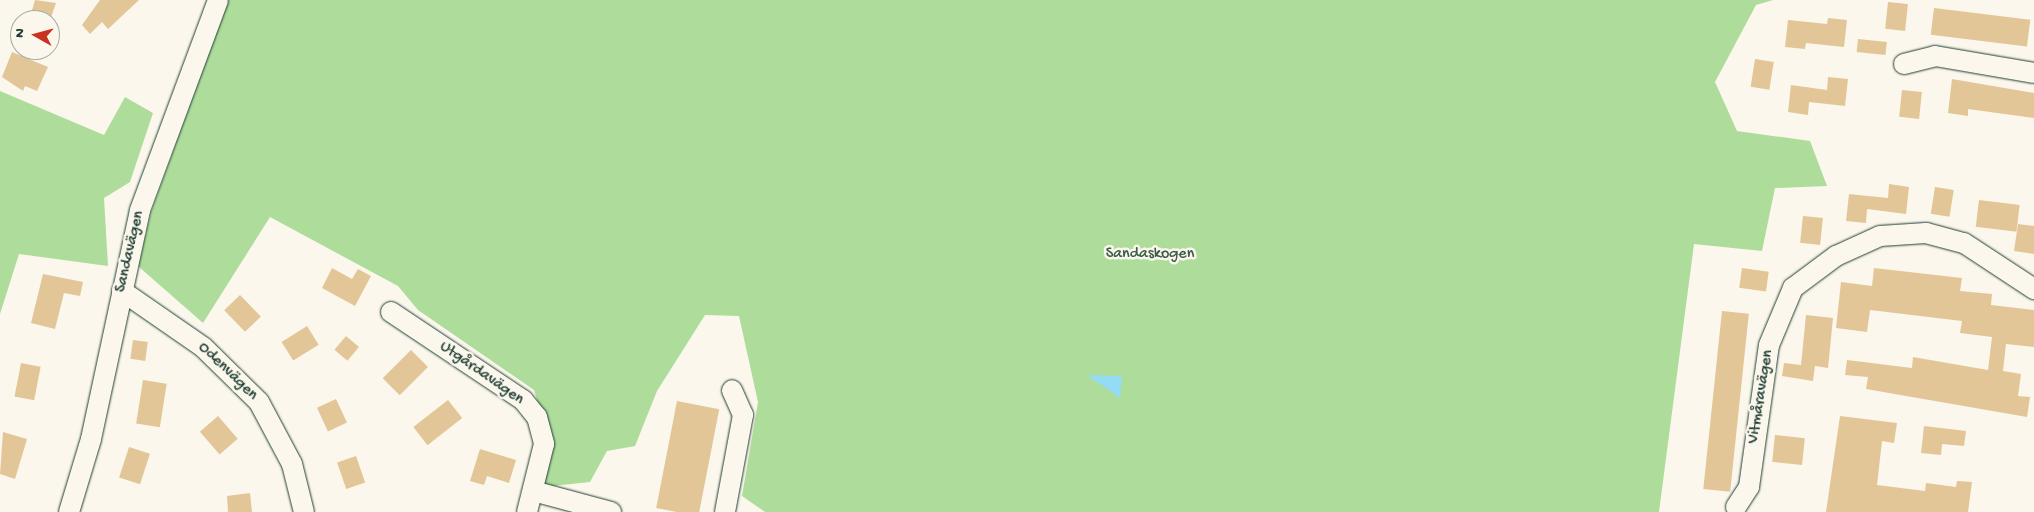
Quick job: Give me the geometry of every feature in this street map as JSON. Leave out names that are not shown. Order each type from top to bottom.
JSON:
[{"type":"street","name":"Sandavägen","points":[[69,512],[91,439],[140,210],[218,0]]},
{"type":"street","points":[[1904,64],[1935,56],[2034,73]]},
{"type":"street","name":"Vitmåravägen","points":[[1736,507],[1749,487],[1769,345],[1793,288],[1836,256],[1880,236],[1926,233],[1964,243],[2034,288]]},
{"type":"street","name":"Odenvägen","points":[[122,291],[203,347],[259,402],[292,464],[304,512]]},
{"type":"street","name":"Utgårdavägen","points":[[391,312],[523,400],[537,417],[544,444],[527,512]]},
{"type":"street","points":[[725,512],[743,415],[732,390]]},
{"type":"street","points":[[533,491],[612,512]]},
{"type":"green space","name":"Sandaskogen","points":[[228,0],[1773,0],[1756,5],[1715,82],[1737,131],[1810,141],[1827,186],[1775,188],[1762,251],[1694,244],[1659,512],[765,512],[742,496],[758,402],[739,316],[705,315],[657,391],[635,446],[607,451],[590,482],[543,487],[550,445],[534,390],[418,310],[398,286],[270,217],[203,323],[138,266],[151,212]]},
{"type":"green space","points":[[0,91],[104,135],[125,97],[153,113],[130,182],[104,198],[108,266],[19,254],[0,314]]},
{"type":"water","points":[[1087,375],[1122,376],[1120,398]]},
{"type":"building","points":[[35,0],[56,3],[54,10],[32,10]]},
{"type":"building","points":[[100,0],[139,0],[108,29],[102,22],[90,34],[82,25]]},
{"type":"building","points":[[1888,2],[1908,4],[1905,31],[1885,29]]},
{"type":"building","points":[[1934,8],[2030,20],[2027,47],[1931,35]]},
{"type":"building","points":[[1828,18],[1847,20],[1844,47],[1806,43],[1805,49],[1785,47],[1788,20],[1827,24]]},
{"type":"building","points":[[1858,39],[1887,42],[1885,55],[1857,52]]},
{"type":"building","points":[[10,57],[10,60],[31,60],[48,67],[37,91],[25,86],[23,91],[2,77]]},
{"type":"building","points":[[1755,59],[1774,62],[1769,90],[1751,87]]},
{"type":"building","points":[[1828,77],[1848,79],[1845,106],[1809,102],[1808,115],[1788,112],[1791,85],[1827,90]]},
{"type":"building","points":[[1952,79],[2034,93],[2034,118],[1968,109],[1968,116],[1948,113]]},
{"type":"building","points":[[1902,90],[1922,92],[1919,119],[1899,117]]},
{"type":"building","points":[[1889,184],[1909,187],[1906,214],[1867,209],[1866,223],[1846,221],[1849,194],[1888,198]]},
{"type":"building","points":[[1935,187],[1954,190],[1950,217],[1931,214]]},
{"type":"building","points":[[1979,200],[2020,205],[2016,232],[1976,227]]},
{"type":"building","points":[[1803,216],[1823,218],[1820,245],[1800,243]]},
{"type":"building","points":[[2018,224],[2034,226],[2034,254],[2014,251]]},
{"type":"building","points":[[332,268],[352,279],[358,269],[371,276],[355,306],[322,288]]},
{"type":"building","points":[[1742,268],[1769,272],[1766,292],[1739,288]]},
{"type":"building","points":[[1874,268],[1962,278],[1960,291],[1992,294],[1991,305],[2034,310],[2034,347],[2006,344],[2003,371],[2021,374],[2018,396],[2030,397],[2027,417],[1866,389],[1868,377],[1845,375],[1847,360],[1912,368],[1913,357],[1988,370],[1992,337],[1960,333],[1962,321],[1870,310],[1867,332],[1836,328],[1841,282],[1872,286]]},
{"type":"building","points":[[43,274],[83,282],[80,296],[64,293],[55,329],[31,323]]},
{"type":"building","points":[[240,295],[261,317],[245,332],[224,310]]},
{"type":"building","points":[[1722,311],[1749,314],[1730,492],[1703,489]]},
{"type":"building","points":[[1806,315],[1833,318],[1828,368],[1815,366],[1813,381],[1782,376],[1784,363],[1801,365]]},
{"type":"building","points":[[307,326],[319,345],[293,361],[282,342]]},
{"type":"building","points":[[346,336],[359,347],[347,361],[334,350]]},
{"type":"building","points":[[133,340],[148,342],[145,361],[130,359]]},
{"type":"building","points":[[411,350],[428,367],[400,395],[383,378]]},
{"type":"building","points":[[21,363],[41,367],[34,400],[15,396]]},
{"type":"building","points":[[143,380],[167,384],[160,427],[136,423]]},
{"type":"building","points":[[336,399],[347,423],[328,431],[317,408]]},
{"type":"building","points":[[448,400],[462,418],[427,445],[413,427]]},
{"type":"building","points":[[677,401],[719,409],[699,512],[677,512],[656,508]]},
{"type":"building","points":[[218,416],[238,439],[220,454],[200,432]]},
{"type":"building","points":[[1840,416],[1897,423],[1894,443],[1882,441],[1877,485],[1925,491],[1926,483],[1956,487],[1957,481],[1972,482],[1968,512],[1826,512]]},
{"type":"building","points":[[1924,426],[1966,431],[1964,446],[1942,444],[1941,455],[1921,453]]},
{"type":"building","points":[[3,432],[27,439],[15,479],[0,474]]},
{"type":"building","points":[[1775,435],[1805,438],[1802,465],[1772,462]]},
{"type":"building","points":[[129,447],[150,454],[140,484],[119,477]]},
{"type":"building","points":[[480,449],[516,460],[509,483],[487,476],[484,485],[470,481]]},
{"type":"building","points":[[356,456],[365,482],[346,489],[337,463]]},
{"type":"building","points":[[250,493],[252,512],[228,512],[227,496]]}]
